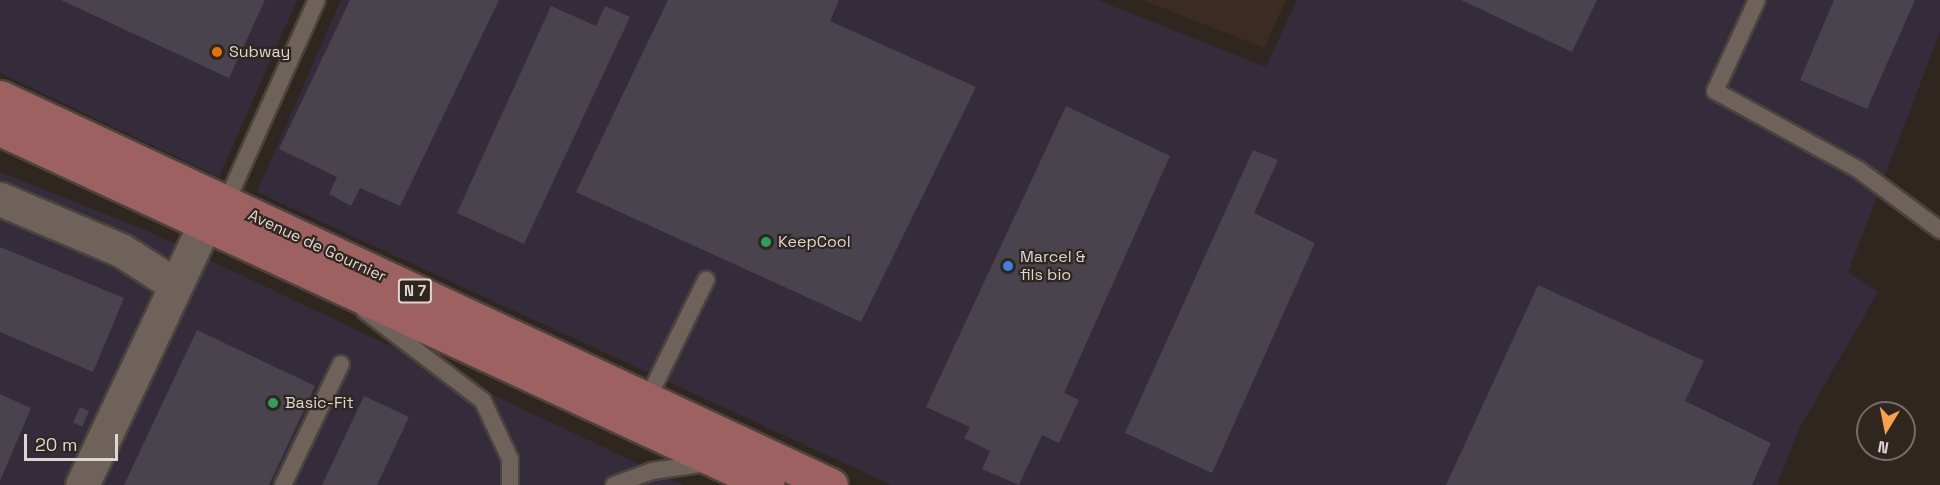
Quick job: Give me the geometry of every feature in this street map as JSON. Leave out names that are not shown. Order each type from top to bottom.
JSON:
[{"type":"main road","name":"Avenue de Gournier","points":[[0,97],[216,213],[321,278],[768,485]]},
{"type":"main road","name":"Avenue de Gournier","points":[[0,129],[216,213],[647,400],[831,485]]},
{"type":"street","points":[[0,199],[121,250],[174,284]]},
{"type":"street","points":[[82,485],[174,284],[216,213]]},
{"type":"lane","points":[[216,213],[317,0]]},
{"type":"lane","points":[[1757,0],[1715,91],[1858,170],[1940,230]]},
{"type":"lane","points":[[321,278],[483,401],[510,459],[510,485]]},
{"type":"lane","points":[[647,400],[706,280]]},
{"type":"lane","points":[[283,485],[341,364]]},
{"type":"lane","points":[[614,485],[652,471],[720,462]]},
{"type":"shaded area","points":[[0,0],[297,0],[219,177],[0,73]]},
{"type":"shaded area","points":[[341,0],[1097,0],[1266,67],[1297,0],[1940,0],[1940,32],[1848,272],[1878,292],[1799,429],[1777,485],[892,485],[257,192]]},
{"type":"shaded area","points":[[1143,0],[1286,0],[1264,48]]},
{"type":"shaded area","points":[[0,172],[150,232],[683,485],[0,485]]},
{"type":"building","points":[[61,0],[265,0],[229,78]]},
{"type":"building","points":[[350,0],[499,0],[400,206],[360,188],[351,206],[329,194],[337,177],[279,149]]},
{"type":"building","points":[[668,0],[839,0],[830,21],[976,87],[861,322],[576,192]]},
{"type":"building","points":[[1461,0],[1597,0],[1572,52]]},
{"type":"building","points":[[1834,0],[1915,0],[1867,109],[1800,80]]},
{"type":"building","points":[[551,6],[596,26],[605,6],[630,17],[524,244],[457,213]]},
{"type":"building","points":[[1066,106],[1170,156],[1064,393],[1079,400],[1059,443],[1042,435],[1019,485],[982,469],[990,451],[964,438],[970,427],[926,407]]},
{"type":"building","points":[[1253,150],[1278,160],[1254,213],[1315,243],[1212,473],[1125,433]]},
{"type":"building","points":[[0,247],[124,298],[93,372],[0,332]]},
{"type":"building","points":[[1538,285],[1704,361],[1685,401],[1771,443],[1752,485],[1446,485]]},
{"type":"building","points":[[197,330],[315,386],[269,485],[124,485]]},
{"type":"building","points":[[0,394],[31,408],[0,481]]},
{"type":"building","points":[[364,396],[409,417],[377,485],[322,485]]},
{"type":"building","points":[[80,407],[89,411],[82,427],[73,423]]},
{"type":"place","name":"Subway","points":[[217,52]]},
{"type":"place","name":"KeepCool","points":[[766,242]]},
{"type":"place","name":"Marcel & fils bio","points":[[1008,266]]},
{"type":"place","name":"Basic-Fit","points":[[273,403]]}]
